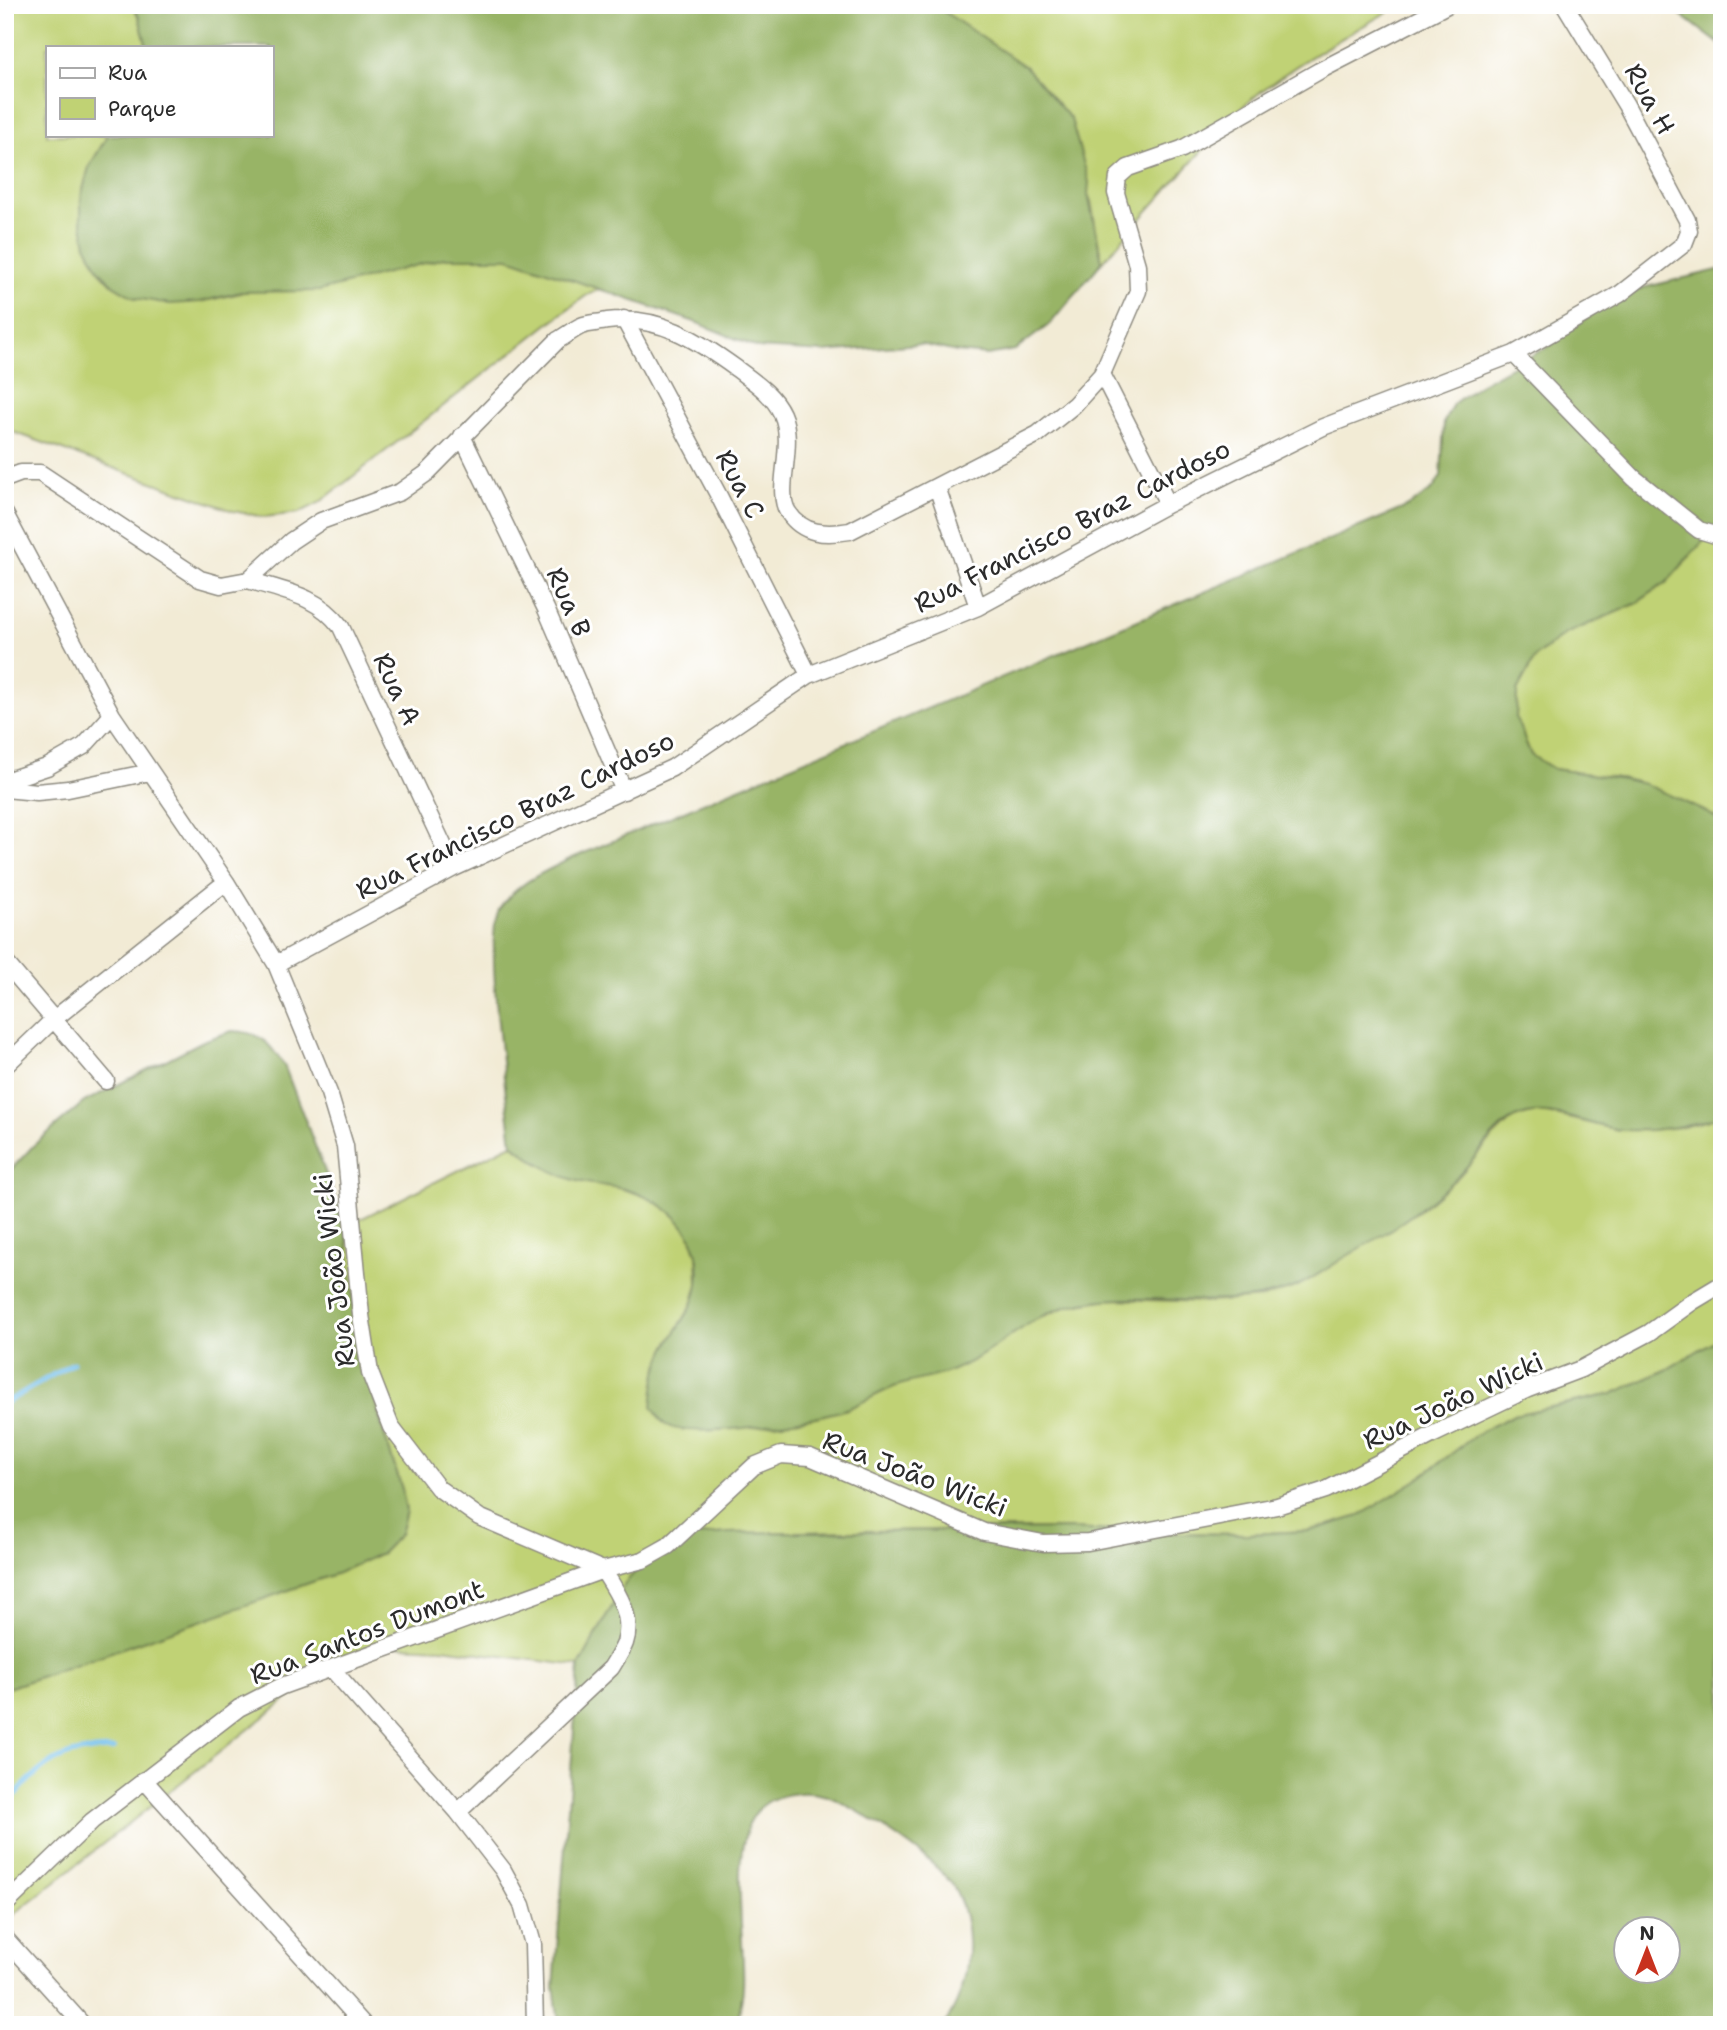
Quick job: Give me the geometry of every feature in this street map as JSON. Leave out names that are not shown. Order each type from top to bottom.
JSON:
[{"type":"street","points":[[5,479],[21,473],[40,473],[200,579],[221,584],[248,580],[291,541],[321,521],[400,492],[427,473],[558,340],[583,325],[624,319],[660,325],[699,342],[765,390],[782,412],[789,437],[783,489],[787,512],[802,527],[825,535],[850,531],[1038,434],[1074,405],[1102,374],[1138,291],[1137,265],[1116,193],[1118,177],[1128,168],[1182,149],[1319,71],[1447,5]]},
{"type":"street","name":"Rua H","points":[[1565,5],[1626,105],[1687,220]]},
{"type":"street","name":"Rua Francisco Braz Cardoso","points":[[276,964],[454,868],[672,768],[809,675],[978,607],[1168,504],[1323,427],[1514,354],[1620,294],[1684,244],[1689,231],[1687,220]]},
{"type":"street","name":"Rua C","points":[[624,319],[720,498],[809,675]]},
{"type":"street","points":[[1514,354],[1634,478],[1699,530],[1722,537]]},
{"type":"street","points":[[1102,374],[1168,504]]},
{"type":"street","name":"Rua B","points":[[462,436],[546,609],[624,791]]},
{"type":"street","points":[[937,487],[978,607]]},
{"type":"street","name":"Rua João Wicki","points":[[5,514],[113,715],[226,882],[276,964],[329,1093],[345,1146],[360,1315],[370,1373],[390,1427],[438,1488],[479,1517],[603,1570],[643,1560],[668,1546],[754,1466],[781,1455],[810,1457],[984,1532],[1043,1543],[1088,1542],[1277,1506],[1326,1490],[1528,1389],[1581,1369],[1649,1333],[1722,1284]]},
{"type":"street","name":"Rua A","points":[[248,580],[317,602],[341,627],[454,868]]},
{"type":"street","points":[[5,781],[47,767],[84,746],[113,715]]},
{"type":"street","points":[[5,789],[37,792],[68,789],[150,772]]},
{"type":"street","points":[[5,1066],[54,1019],[226,882]]},
{"type":"street","points":[[5,962],[106,1081]]},
{"type":"street","points":[[458,1812],[611,1668],[625,1642],[627,1619],[620,1596],[603,1570]]},
{"type":"street","name":"Rua Santos Dumont","points":[[5,1905],[92,1821],[239,1708],[282,1686],[603,1570]]},
{"type":"street","points":[[332,1669],[458,1812],[503,1870],[522,1905],[533,1944],[535,2025]]},
{"type":"street","points":[[144,1780],[365,2025]]},
{"type":"street","points":[[5,1938],[83,2025]]},
{"type":"green space","points":[[5,5],[132,5],[139,17],[147,46],[46,46],[46,136],[107,136],[89,167],[99,270],[113,285],[135,298],[200,302],[237,294],[320,267],[475,242],[615,282],[587,295],[561,314],[319,503],[299,513],[264,517],[233,511],[5,429]]},
{"type":"green space","points":[[132,5],[934,5],[1026,67],[1071,119],[1089,182],[1088,194],[1102,262],[1050,324],[1015,350],[987,355],[920,344],[824,352],[758,348],[695,322],[509,258],[444,258],[319,291],[241,292],[200,302],[170,304],[135,298],[113,285],[99,270],[86,245],[81,219],[81,197],[89,167],[107,136],[273,136],[273,46],[147,46],[139,17]]},
{"type":"green space","points":[[915,5],[1399,5],[1313,56],[1253,98],[1234,115],[1102,262],[1091,201],[1077,169]]},
{"type":"green space","points":[[1668,5],[1722,5],[1722,46]]},
{"type":"green space","points":[[1722,269],[1722,520],[1667,582],[1635,604],[1565,634],[1536,656],[1517,691],[1516,718],[1531,755],[1554,769],[1645,784],[1722,821],[1722,1116],[1673,1128],[1624,1130],[1555,1114],[1528,1114],[1515,1118],[1499,1129],[1464,1170],[1416,1212],[1297,1286],[1269,1295],[1241,1299],[1126,1299],[1069,1306],[1023,1327],[981,1356],[951,1371],[894,1387],[852,1407],[754,1427],[701,1430],[680,1429],[664,1424],[652,1407],[656,1378],[665,1350],[696,1293],[698,1266],[695,1249],[680,1222],[655,1202],[624,1189],[584,1183],[563,1176],[512,1144],[498,1020],[494,950],[495,924],[500,908],[507,899],[532,879],[570,859],[1409,506],[1433,489],[1441,476],[1444,422],[1453,404],[1477,386],[1549,346],[1602,307],[1642,288]]},
{"type":"green space","points":[[1722,520],[1722,821],[1702,810],[1624,779],[1554,769],[1531,755],[1516,718],[1517,691],[1536,656],[1565,634],[1635,604],[1667,582]]},
{"type":"green space","points":[[232,1031],[257,1036],[273,1050],[284,1065],[346,1226],[356,1323],[406,1511],[400,1534],[382,1553],[338,1573],[5,1689],[5,1176],[34,1145],[84,1102],[203,1041]]},
{"type":"green space","points":[[1538,1111],[1619,1130],[1684,1127],[1722,1116],[1722,1336],[1666,1370],[1612,1394],[1514,1415],[1480,1432],[1417,1480],[1359,1517],[1309,1531],[1248,1534],[1001,1529],[727,1533],[678,1538],[625,1583],[579,1666],[442,1648],[379,1645],[310,1681],[5,1921],[5,1689],[382,1553],[400,1534],[406,1511],[356,1323],[346,1226],[512,1144],[539,1164],[646,1196],[671,1211],[688,1230],[697,1255],[698,1284],[692,1305],[665,1350],[845,1410],[895,1386],[951,1371],[979,1357],[1032,1321],[1068,1306],[1109,1299],[1209,1302],[1263,1298],[1298,1285],[1420,1210],[1459,1176],[1512,1119]]},
{"type":"green space","points":[[1722,1336],[1722,2025],[944,2025],[960,1995],[967,1960],[967,1926],[957,1893],[949,1881],[919,1852],[878,1824],[827,1796],[797,1793],[777,1797],[760,1808],[746,1832],[740,1874],[743,1988],[737,2025],[563,2025],[558,2016],[554,1987],[579,1666],[625,1583],[655,1549],[678,1538],[727,1533],[1068,1529],[1248,1534],[1309,1531],[1359,1516],[1417,1480],[1480,1432],[1514,1415],[1612,1394],[1666,1370]]},
{"type":"waterway","points":[[5,1403],[73,1363]]},
{"type":"waterway","points":[[5,1805],[38,1772],[57,1759],[78,1752],[114,1749]]}]
